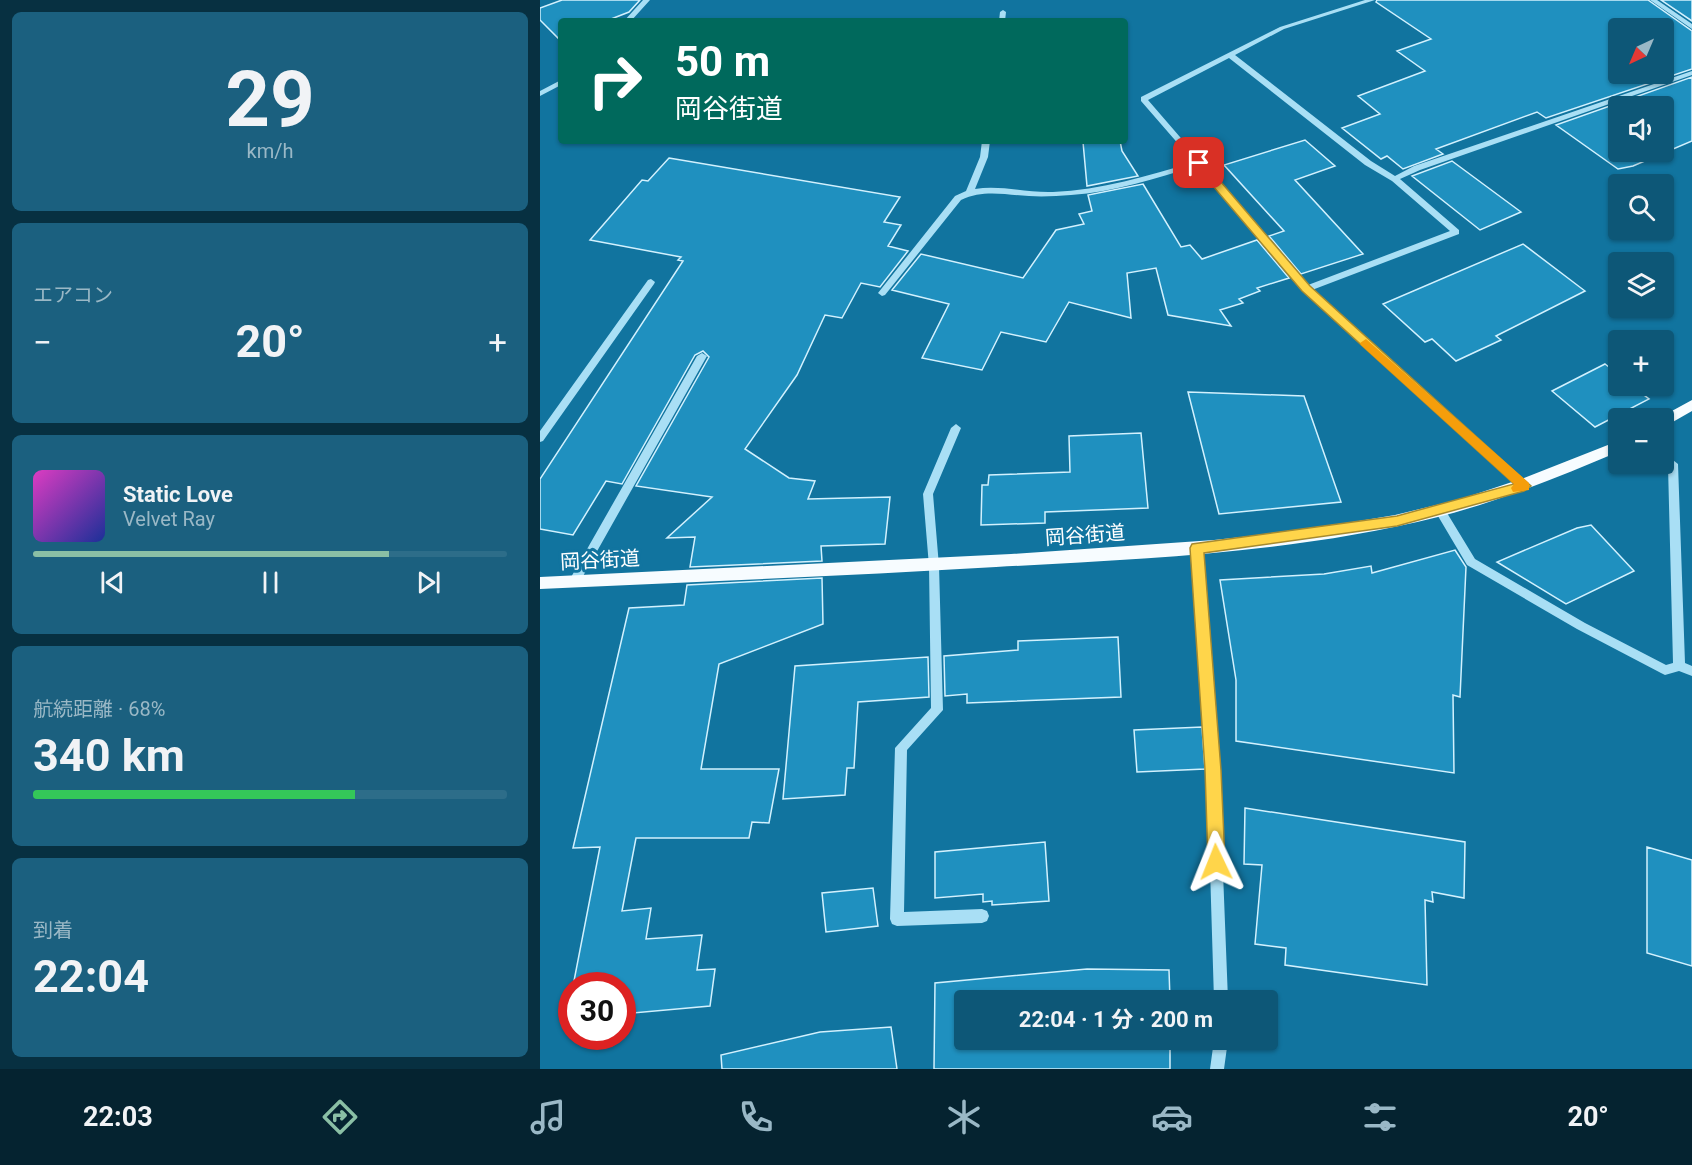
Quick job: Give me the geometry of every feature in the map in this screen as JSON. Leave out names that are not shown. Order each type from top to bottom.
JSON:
[{"type":"main road","points":[[1674,416],[1692,405]]},
{"type":"main road","name":"岡谷街道","points":[[540,584],[934,566],[1196,548],[1397,521],[1440,511],[1524,486],[1608,450]]},
{"type":"street","points":[[630,18],[646,0]]},
{"type":"street","points":[[1372,0],[1282,28],[1144,99],[1306,289],[1524,486]]},
{"type":"street","points":[[1653,0],[1692,27]]},
{"type":"street","points":[[1002,18],[1003,12]]},
{"type":"street","points":[[1229,54],[1368,163],[1395,179],[1456,232],[1306,289]]},
{"type":"street","points":[[1395,179],[1418,168],[1692,73]]},
{"type":"street","points":[[540,94],[558,84]]},
{"type":"street","points":[[970,191],[984,157],[986,144]]},
{"type":"street","points":[[882,293],[958,198],[970,191],[984,189],[1030,194],[1072,193],[1118,186],[1199,163]]},
{"type":"street","points":[[540,438],[651,282]]},
{"type":"street","points":[[574,582],[702,356]]},
{"type":"street","points":[[956,428],[928,494],[934,566],[937,710],[901,748],[897,919],[982,916]]},
{"type":"street","points":[[1673,474],[1679,666]]},
{"type":"street","points":[[1440,511],[1471,562],[1581,626],[1665,670],[1679,666],[1692,671]]},
{"type":"street","points":[[1196,548],[1213,770],[1221,990]]},
{"type":"street","points":[[1217,1069],[1220,1050]]},
{"type":"building","points":[[562,0],[640,0],[629,12],[614,18],[558,18],[558,38],[540,20],[540,8]]},
{"type":"building","points":[[1377,0],[1648,0],[1674,18],[1608,18],[1608,84],[1647,84],[1546,118],[1537,112],[1436,149],[1443,154],[1403,169],[1387,156],[1381,159],[1342,128],[1380,114],[1358,96],[1425,71],[1397,51],[1431,39],[1376,2]]},
{"type":"building","points":[[1661,0],[1692,0],[1692,21]]},
{"type":"building","points":[[1674,18],[1692,31],[1692,69],[1674,75]]},
{"type":"building","points":[[1692,77],[1692,141],[1674,149],[1674,96],[1638,96]]},
{"type":"building","points":[[1608,107],[1608,162],[1556,125]]},
{"type":"building","points":[[1305,140],[1335,166],[1295,180],[1363,254],[1301,274],[1269,236],[1284,231],[1224,165]]},
{"type":"building","points":[[1083,144],[1121,144],[1122,151],[1138,176],[1087,186]]},
{"type":"building","points":[[669,158],[900,197],[884,222],[901,225],[888,246],[908,251],[880,287],[861,283],[842,318],[825,315],[797,375],[745,449],[789,478],[815,481],[808,499],[890,497],[885,544],[821,546],[822,561],[690,567],[695,537],[667,538],[712,497],[636,486],[709,357],[703,351],[695,355],[622,484],[606,481],[573,535],[540,529],[540,479],[683,261],[678,260],[681,257],[590,240],[642,180],[648,181]]},
{"type":"building","points":[[1452,161],[1521,212],[1480,230],[1412,176]]},
{"type":"building","points":[[1608,162],[1642,162],[1633,166],[1618,169]]},
{"type":"building","points":[[1143,184],[1181,247],[1190,245],[1202,259],[1257,240],[1289,278],[1257,288],[1260,291],[1239,299],[1243,303],[1220,310],[1231,326],[1168,315],[1156,268],[1127,273],[1131,318],[1069,302],[1046,342],[1001,332],[982,370],[922,358],[949,304],[892,290],[921,254],[1023,278],[1056,230],[1084,224],[1079,214],[1092,211],[1088,195]]},
{"type":"building","points":[[1523,244],[1585,291],[1496,336],[1501,340],[1456,361],[1432,339],[1425,342],[1383,304]]},
{"type":"building","points":[[1605,364],[1608,366],[1608,396],[1645,396],[1649,399],[1632,408],[1608,408],[1608,420],[1595,427],[1552,391]]},
{"type":"building","points":[[1188,392],[1304,396],[1341,502],[1219,514]]},
{"type":"building","points":[[1141,433],[1148,508],[1045,512],[1045,523],[981,525],[982,485],[988,485],[989,475],[1070,472],[1069,436]]},
{"type":"building","points":[[1591,525],[1634,571],[1566,604],[1497,562],[1577,528]]},
{"type":"building","points":[[1455,550],[1466,567],[1460,697],[1453,695],[1454,773],[1236,741],[1236,680],[1220,580],[1324,574],[1371,566],[1372,573]]},
{"type":"building","points":[[822,578],[823,624],[719,664],[701,769],[779,769],[769,823],[752,822],[749,838],[636,838],[622,911],[651,908],[646,939],[702,935],[697,970],[715,969],[710,1006],[636,1013],[636,972],[576,972],[600,847],[573,848],[629,608],[684,605],[687,585]]},
{"type":"building","points":[[1118,637],[1121,697],[967,703],[967,694],[945,696],[944,656],[1018,650],[1018,641]]},
{"type":"building","points":[[928,657],[929,697],[858,702],[854,768],[847,768],[845,795],[783,799],[795,666]]},
{"type":"building","points":[[1202,727],[1205,769],[1137,772],[1134,730]]},
{"type":"building","points":[[1245,808],[1465,842],[1464,898],[1432,892],[1433,902],[1425,900],[1427,985],[1285,965],[1286,948],[1255,944],[1262,865],[1244,864]]},
{"type":"building","points":[[1045,842],[1049,901],[992,905],[992,901],[983,902],[983,894],[935,898],[935,852]]},
{"type":"building","points":[[1647,847],[1692,860],[1692,966],[1647,953]]},
{"type":"building","points":[[873,888],[878,926],[826,932],[822,893]]},
{"type":"building","points":[[1087,969],[1169,970],[1170,990],[954,990],[954,1050],[1170,1050],[1170,1069],[934,1069],[935,983]]},
{"type":"building","points":[[891,1027],[897,1069],[722,1069],[721,1055],[820,1032]]},
{"type":"slow traffic","points":[[1366,343],[1524,486],[1517,488]]},
{"type":"route","points":[[1199,163],[1306,289],[1524,486],[1397,521],[1196,548],[1213,770],[1216,862]]}]
